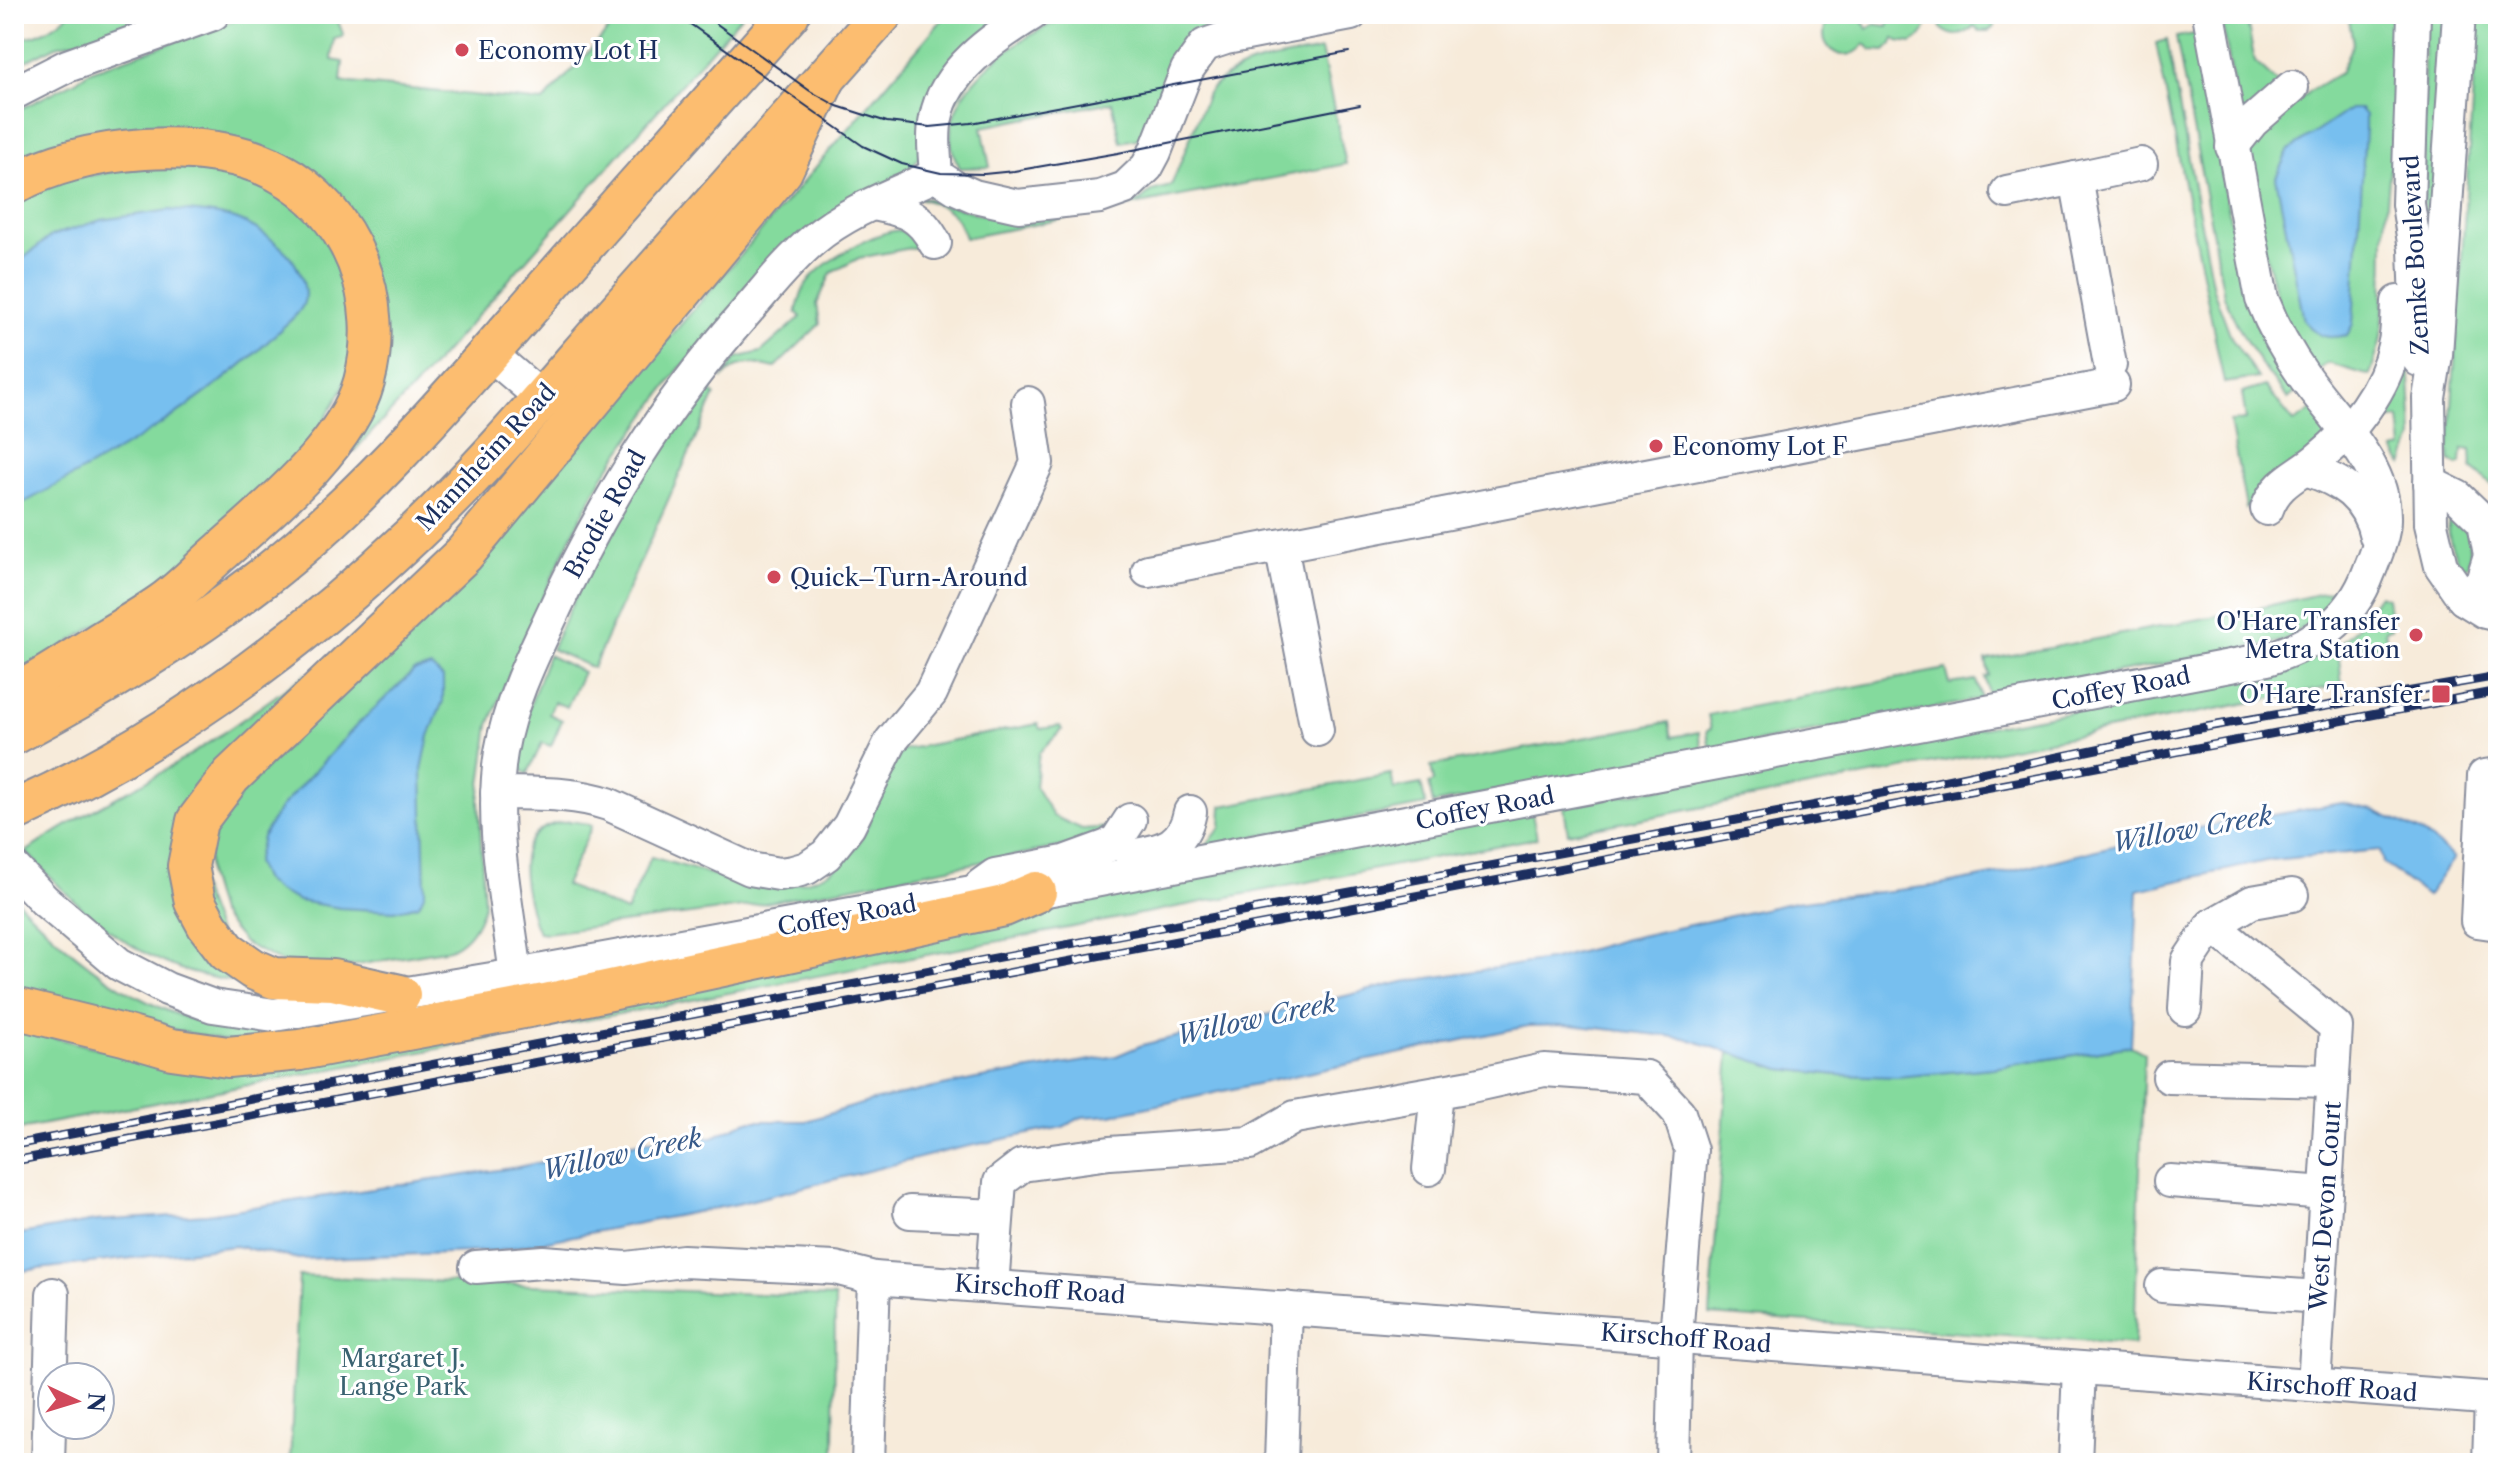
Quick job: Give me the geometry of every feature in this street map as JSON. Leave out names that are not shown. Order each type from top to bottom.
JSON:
[{"type":"main road","points":[[14,734],[96,690],[177,639],[265,575],[363,487],[408,443],[789,14]]},
{"type":"main road","name":"Mannheim Road","points":[[14,811],[119,757],[204,703],[270,656],[348,593],[415,533],[497,449],[882,14]]},
{"type":"main road","points":[[400,995],[333,980],[274,978],[253,969],[227,951],[195,902],[188,866],[197,821],[231,776],[464,554],[782,171],[825,79]]},
{"type":"main road","points":[[14,184],[57,165],[136,149],[205,151],[245,158],[276,170],[302,187],[343,231],[355,253],[369,293],[372,341],[363,384],[344,424],[294,487],[164,602],[14,695]]},
{"type":"main road","points":[[14,1008],[172,1049],[228,1057],[300,1050],[777,956],[1004,906],[1036,892]]},
{"type":"street","points":[[14,93],[67,66],[213,14]]},
{"type":"street","points":[[1032,14],[1007,29],[962,69],[942,98],[935,122],[936,175],[974,196],[1018,206],[1100,197],[1125,188],[1151,160],[1187,70],[1205,45],[1226,38],[1351,14]]},
{"type":"street","name":"Coffey Road","points":[[14,868],[44,900],[119,964],[167,989],[213,1006],[274,1015],[516,975],[972,892],[1036,892],[2267,659],[2296,650],[2336,623],[2356,600],[2368,576],[2385,521],[2370,467],[2358,446],[2305,377],[2272,325],[2262,299],[2209,14]]},
{"type":"street","name":"Zemke Boulevard","points":[[2414,14],[2408,204],[2415,249],[2417,353],[2429,398]]},
{"type":"street","name":"Zemke Boulevard","points":[[2459,14],[2436,355],[2429,398],[2431,524],[2441,566],[2464,599],[2485,612],[2498,615]]},
{"type":"street","points":[[2232,147],[2252,122],[2292,87]]},
{"type":"street","points":[[2007,192],[2141,164]]},
{"type":"street","name":"Brodie Road","points":[[516,975],[497,793],[508,722],[520,686],[595,525],[665,412],[792,260],[815,238],[846,218],[936,175]]},
{"type":"street","points":[[1148,571],[2112,375],[2076,178]]},
{"type":"street","points":[[874,204],[902,209],[928,229],[935,243]]},
{"type":"street","points":[[2267,509],[2272,495],[2280,486],[2306,469],[2347,432],[2376,395],[2386,375],[2395,344],[2400,250],[2408,204]]},
{"type":"street","points":[[489,353],[542,398]]},
{"type":"street","points":[[497,793],[572,794],[590,798],[750,869],[779,874],[816,863],[839,842],[891,741],[931,693],[1024,492],[1037,463],[1028,403]]},
{"type":"street","points":[[2306,469],[2334,479],[2355,495],[2372,518],[2378,547]]},
{"type":"street","points":[[2430,483],[2458,497],[2484,522],[2490,555],[2482,581],[2464,599]]},
{"type":"street","points":[[1281,546],[1317,730]]},
{"type":"street","points":[[2498,774],[2484,776],[2477,921],[2498,924]]},
{"type":"street","points":[[1064,862],[1092,863],[1166,847],[1179,840],[1187,827],[1190,812]]},
{"type":"street","points":[[972,892],[995,875],[1064,862],[1108,846],[1117,840],[1130,820]]},
{"type":"street","points":[[2185,1009],[2188,961],[2212,925],[2252,902],[2292,895]]},
{"type":"street","name":"West Devon Court","points":[[2212,925],[2336,1027],[2314,1385]]},
{"type":"street","points":[[992,1286],[1000,1182],[1022,1165],[1110,1153],[1250,1143],[1295,1117],[1544,1070],[1646,1077],[1679,1113],[1691,1150],[1676,1337],[1673,1463]]},
{"type":"street","points":[[2169,1077],[2333,1081]]},
{"type":"street","points":[[1429,1169],[1437,1092]]},
{"type":"street","points":[[2170,1181],[2326,1193]]},
{"type":"street","points":[[910,1212],[997,1216]]},
{"type":"street","name":"Kirschoff Road","points":[[476,1267],[543,1262],[627,1268],[683,1261],[835,1268],[874,1278],[2495,1399]]},
{"type":"street","points":[[868,1463],[874,1278]]},
{"type":"street","points":[[2162,1286],[2319,1297]]},
{"type":"street","points":[[48,1463],[53,1294]]},
{"type":"street","points":[[1281,1463],[1286,1308]]},
{"type":"street","points":[[2075,1463],[2079,1368]]},
{"type":"street","points":[[2489,1463],[2495,1399]]},
{"type":"green space","points":[[69,14],[159,14],[56,46],[14,67],[14,38],[44,32]]},
{"type":"green space","points":[[252,14],[340,14],[336,16],[343,34],[334,39],[332,60],[343,62],[341,82],[543,102],[623,14],[743,14],[416,385],[354,451],[347,445],[387,341],[284,157],[14,167],[14,112],[88,72]]},
{"type":"green space","points":[[947,14],[1012,14],[913,166],[896,176],[679,369],[603,476],[577,525],[527,631],[489,725],[479,800],[484,905],[472,931],[450,949],[328,970],[295,969],[244,943],[219,913],[208,875],[208,855],[220,815],[568,456]]},
{"type":"green space","points":[[1079,14],[1263,14],[1228,20],[1194,34],[1183,46],[1167,74],[1147,137],[1121,142],[1112,102],[982,127],[990,167],[960,168],[951,142],[953,117],[965,93],[983,71],[1006,51],[1056,22]]},
{"type":"green space","points":[[1836,14],[1859,17],[1867,29],[1875,24],[1888,26],[1890,14],[1924,14],[1926,27],[1920,38],[1912,43],[1894,38],[1885,51],[1872,50],[1865,44],[1856,52],[1846,55],[1837,53],[1825,41],[1827,23]]},
{"type":"green space","points":[[1937,14],[1995,14],[1996,22],[1988,31],[1980,31],[1974,26],[1954,35],[1941,28]]},
{"type":"green space","points":[[2348,14],[2396,14],[2397,86],[2384,238],[2383,323],[2370,376],[2328,363],[2317,371],[2283,323],[2247,179],[2251,140],[2312,89],[2340,73],[2353,43]]},
{"type":"green space","points":[[2424,14],[2446,14],[2429,265],[2424,268]]},
{"type":"green space","points":[[2478,14],[2498,14],[2498,490],[2472,468],[2471,450],[2462,449],[2461,463],[2458,465],[2450,461],[2449,450]]},
{"type":"green space","points":[[2247,22],[2255,62],[2280,85],[2240,120],[2223,27]]},
{"type":"green space","points":[[2195,34],[2244,292],[2260,331],[2300,389],[2288,399],[2252,350],[2224,295],[2176,37]]},
{"type":"green space","points":[[2167,40],[2213,289],[2232,339],[2258,378],[2224,383],[2156,43]]},
{"type":"green space","points":[[1321,50],[1346,164],[965,238],[958,221],[948,210],[919,198],[979,214],[1010,218],[1064,215],[1141,200],[1152,191],[1171,186],[1208,93],[1219,82],[1231,73],[1260,62]]},
{"type":"green space","points":[[151,165],[220,170],[272,187],[314,221],[348,281],[354,348],[343,388],[314,438],[198,554],[122,609],[14,677],[14,203],[64,180]]},
{"type":"green space","points":[[900,230],[912,238],[916,247],[859,258],[831,273],[817,304],[820,324],[775,368],[746,364],[734,368],[722,379],[736,358],[761,352],[801,317],[796,312],[803,291],[820,269],[861,243]]},
{"type":"green space","points":[[2408,339],[2413,438],[2403,465],[2394,450],[2403,448],[2400,418],[2383,420],[2383,431],[2374,414]]},
{"type":"green space","points":[[721,366],[710,391],[715,395],[593,668],[551,649],[595,555],[681,416]]},
{"type":"green space","points":[[2265,386],[2294,422],[2314,409],[2333,435],[2246,508],[2230,422],[2246,420],[2242,393]]},
{"type":"green space","points":[[2451,518],[2464,525],[2469,537],[2469,558],[2465,567],[2461,566],[2450,542],[2448,530]]},
{"type":"green space","points":[[2339,583],[2347,589],[2335,606],[2283,641],[1989,697],[1986,660],[2263,607],[2331,591]]},
{"type":"green space","points":[[2379,595],[2387,598],[2391,629],[2385,630],[2387,643],[2343,653],[2339,658],[2342,685],[1568,833],[1564,806],[2285,672],[2341,642],[2360,623]]},
{"type":"green space","points":[[548,655],[583,672],[567,707],[554,702],[549,714],[562,720],[551,746],[542,743],[527,775],[516,763],[515,747]]},
{"type":"green space","points":[[1946,669],[1950,684],[1976,680],[1981,699],[1710,751],[1708,715]]},
{"type":"green space","points":[[306,674],[312,681],[179,831],[237,982],[183,970],[138,949],[97,921],[26,852],[191,754]]},
{"type":"green space","points":[[1669,722],[1672,737],[1699,732],[1703,752],[1433,804],[1429,784],[1434,782],[1431,766]]},
{"type":"green space","points":[[1038,724],[1040,729],[1060,726],[1062,730],[1039,753],[1035,786],[1053,816],[1082,829],[1114,827],[1097,840],[750,906],[547,933],[539,932],[535,926],[525,883],[524,858],[533,838],[549,826],[570,822],[592,826],[565,885],[626,912],[651,857],[759,888],[802,882],[826,874],[844,861],[856,846],[902,750]]},
{"type":"green space","points":[[1391,774],[1394,789],[1421,784],[1426,805],[1206,846],[1221,827],[1222,806]]},
{"type":"green space","points":[[1532,813],[1537,838],[14,1130],[14,1028],[160,1063],[926,928]]},
{"type":"green space","points":[[14,897],[73,953],[134,995],[167,1011],[203,1023],[283,1036],[255,1047],[14,996]]},
{"type":"green space","points":[[2131,1046],[2144,1053],[2134,1345],[1710,1315],[1729,1052],[1781,1069],[1838,1075],[1993,1068]]},
{"type":"green space","name":"Margaret J. Lange Park","points":[[299,1276],[835,1297],[834,1463],[290,1463]]},
{"type":"water","points":[[2350,109],[2360,109],[2365,115],[2353,324],[2347,335],[2328,337],[2318,334],[2304,321],[2276,177],[2288,151]]},
{"type":"water","points":[[170,210],[233,218],[272,239],[298,268],[305,296],[302,306],[252,356],[188,406],[85,470],[14,508],[14,266],[51,236],[101,220]]},
{"type":"water","points":[[431,667],[443,678],[443,701],[429,736],[422,769],[425,892],[419,905],[394,911],[340,908],[299,901],[277,891],[263,879],[256,863],[262,837],[281,807],[357,725],[414,671]]},
{"type":"water","name":"Willow Creek","points":[[2342,803],[2373,810],[2423,833],[2454,858],[2427,896],[2383,863],[2380,850],[2270,860],[2138,890],[2131,1046],[1993,1068],[1897,1077],[1781,1069],[1685,1038],[1570,1025],[1528,1026],[1111,1115],[1082,1117],[1063,1127],[955,1149],[737,1204],[497,1251],[299,1259],[235,1246],[14,1272],[14,1235],[95,1221],[207,1214],[518,1167],[648,1140],[713,1137],[748,1121],[806,1121],[868,1102],[976,1079],[1116,1056],[1142,1045],[1403,982],[1554,959],[1626,939],[1795,902],[1940,885],[2009,872],[2152,836]]},
{"type":"tram line","points":[[676,14],[863,146],[902,164],[941,173],[1014,171],[1360,105]]},
{"type":"tram line","points":[[703,14],[810,91],[837,106],[887,122],[930,127],[971,123],[1349,52]]},
{"type":"railway","points":[[14,1145],[710,1011],[1903,789],[2189,730],[2498,676]]},
{"type":"railway","points":[[14,1161],[2498,691]]},
{"type":"place","name":"Economy Lot H","points":[[462,50]]},
{"type":"place","name":"Economy Lot F","points":[[1656,446]]},
{"type":"place","name":"Quick–Turn-Around","points":[[774,577]]},
{"type":"place","name":"O'Hare Transfer Metra Station","points":[[2416,635]]},
{"type":"place","name":"O'Hare Transfer","points":[[2441,694]]}]
